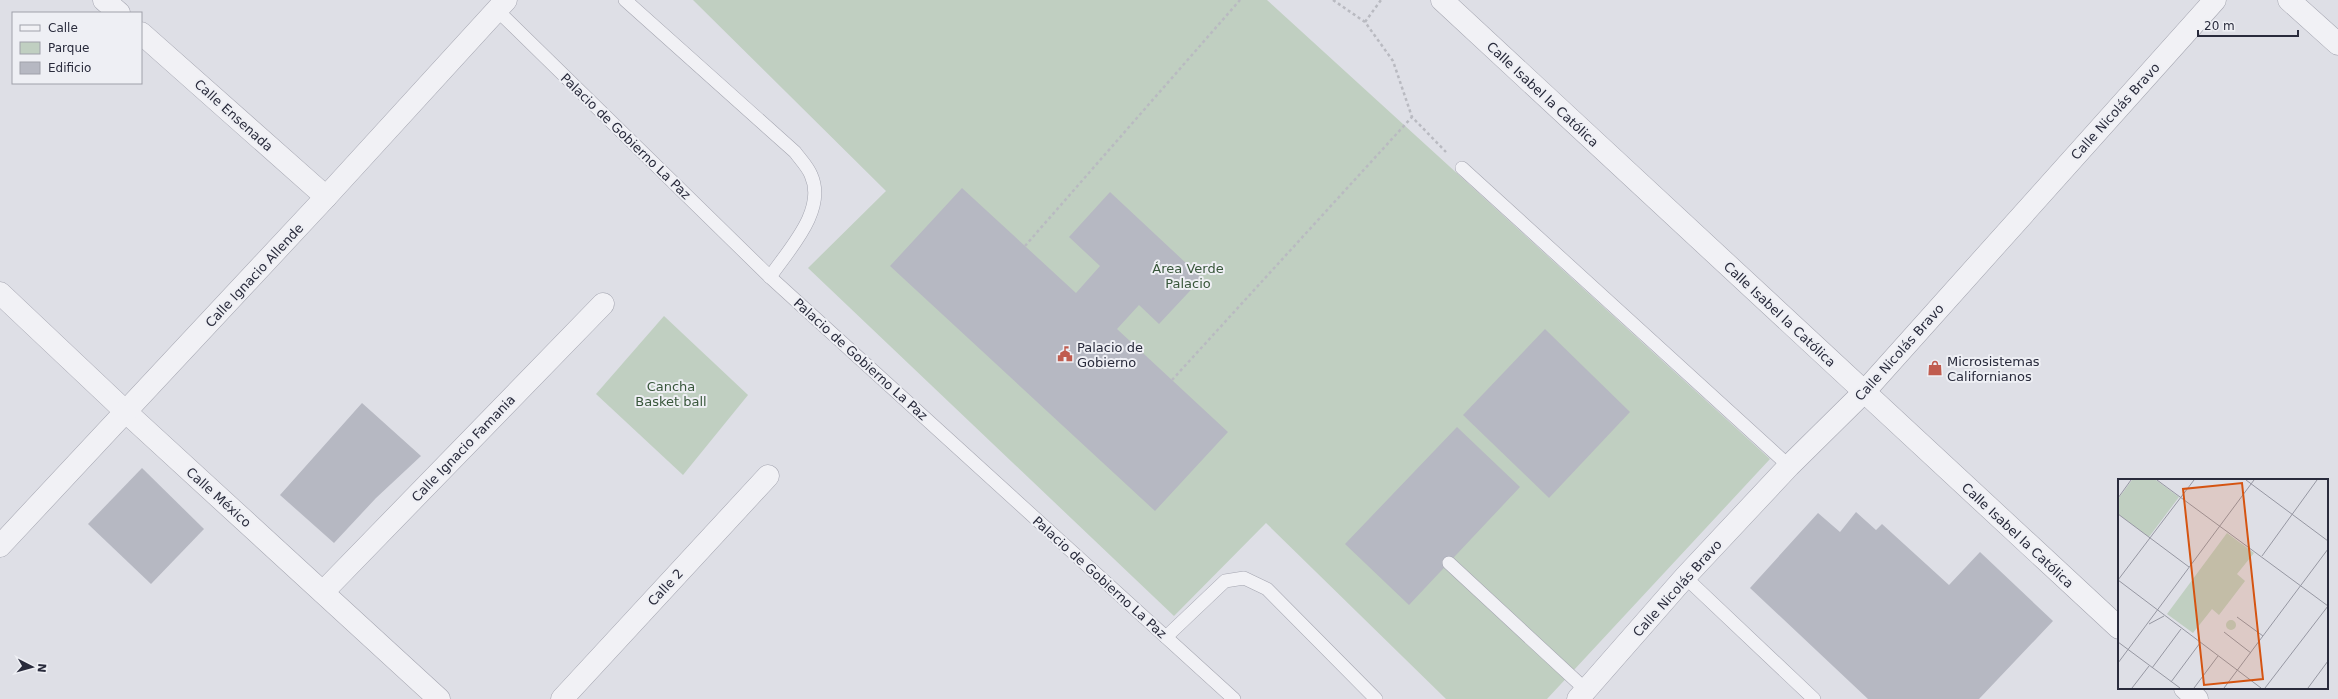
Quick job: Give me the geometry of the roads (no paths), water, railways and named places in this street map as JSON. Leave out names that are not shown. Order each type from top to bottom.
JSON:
[{"type":"street","points":[[104,0],[118,12]]},
{"type":"street","name":"Calle Isabel la Católica","points":[[1442,0],[2118,627]]},
{"type":"street","name":"Calle Nicolás Bravo","points":[[1582,695],[1685,577],[1789,466],[1864,392],[2215,0]]},
{"type":"street","points":[[2289,0],[2338,44]]},
{"type":"street","name":"Calle Ignacio Allende","points":[[0,546],[326,197],[496,3]]},
{"type":"street","name":"Calle Ensenada","points":[[142,34],[326,197]]},
{"type":"street","name":"Calle México","points":[[0,293],[126,412],[439,699]]},
{"type":"street","name":"Calle Ignacio Famania","points":[[323,592],[603,304]]},
{"type":"street","name":"Calle 2","points":[[562,699],[768,476]]},
{"type":"street","points":[[2186,689],[2197,699]]},
{"type":"lane","points":[[625,0],[795,152],[811,175],[816,196],[812,215],[770,277]]},
{"type":"lane","name":"Palacio de Gobierno La Paz","points":[[496,3],[770,277],[1234,699]]},
{"type":"lane","points":[[1462,168],[1789,466]]},
{"type":"lane","points":[[1449,563],[1582,695]]},
{"type":"lane","points":[[1685,577],[1814,699]]},
{"type":"lane","points":[[1166,637],[1225,581],[1244,578],[1267,589],[1376,699]]},
{"type":"place","name":"Palacio de Gobierno","points":[[1065,354]]},
{"type":"place","name":"Microsistemas Californianos","points":[[1935,368]]},
{"type":"park label","name":"Área Verde Palacio","points":[[1188,276]]},
{"type":"park label","name":"Cancha Basket ball","points":[[671,394]]}]
